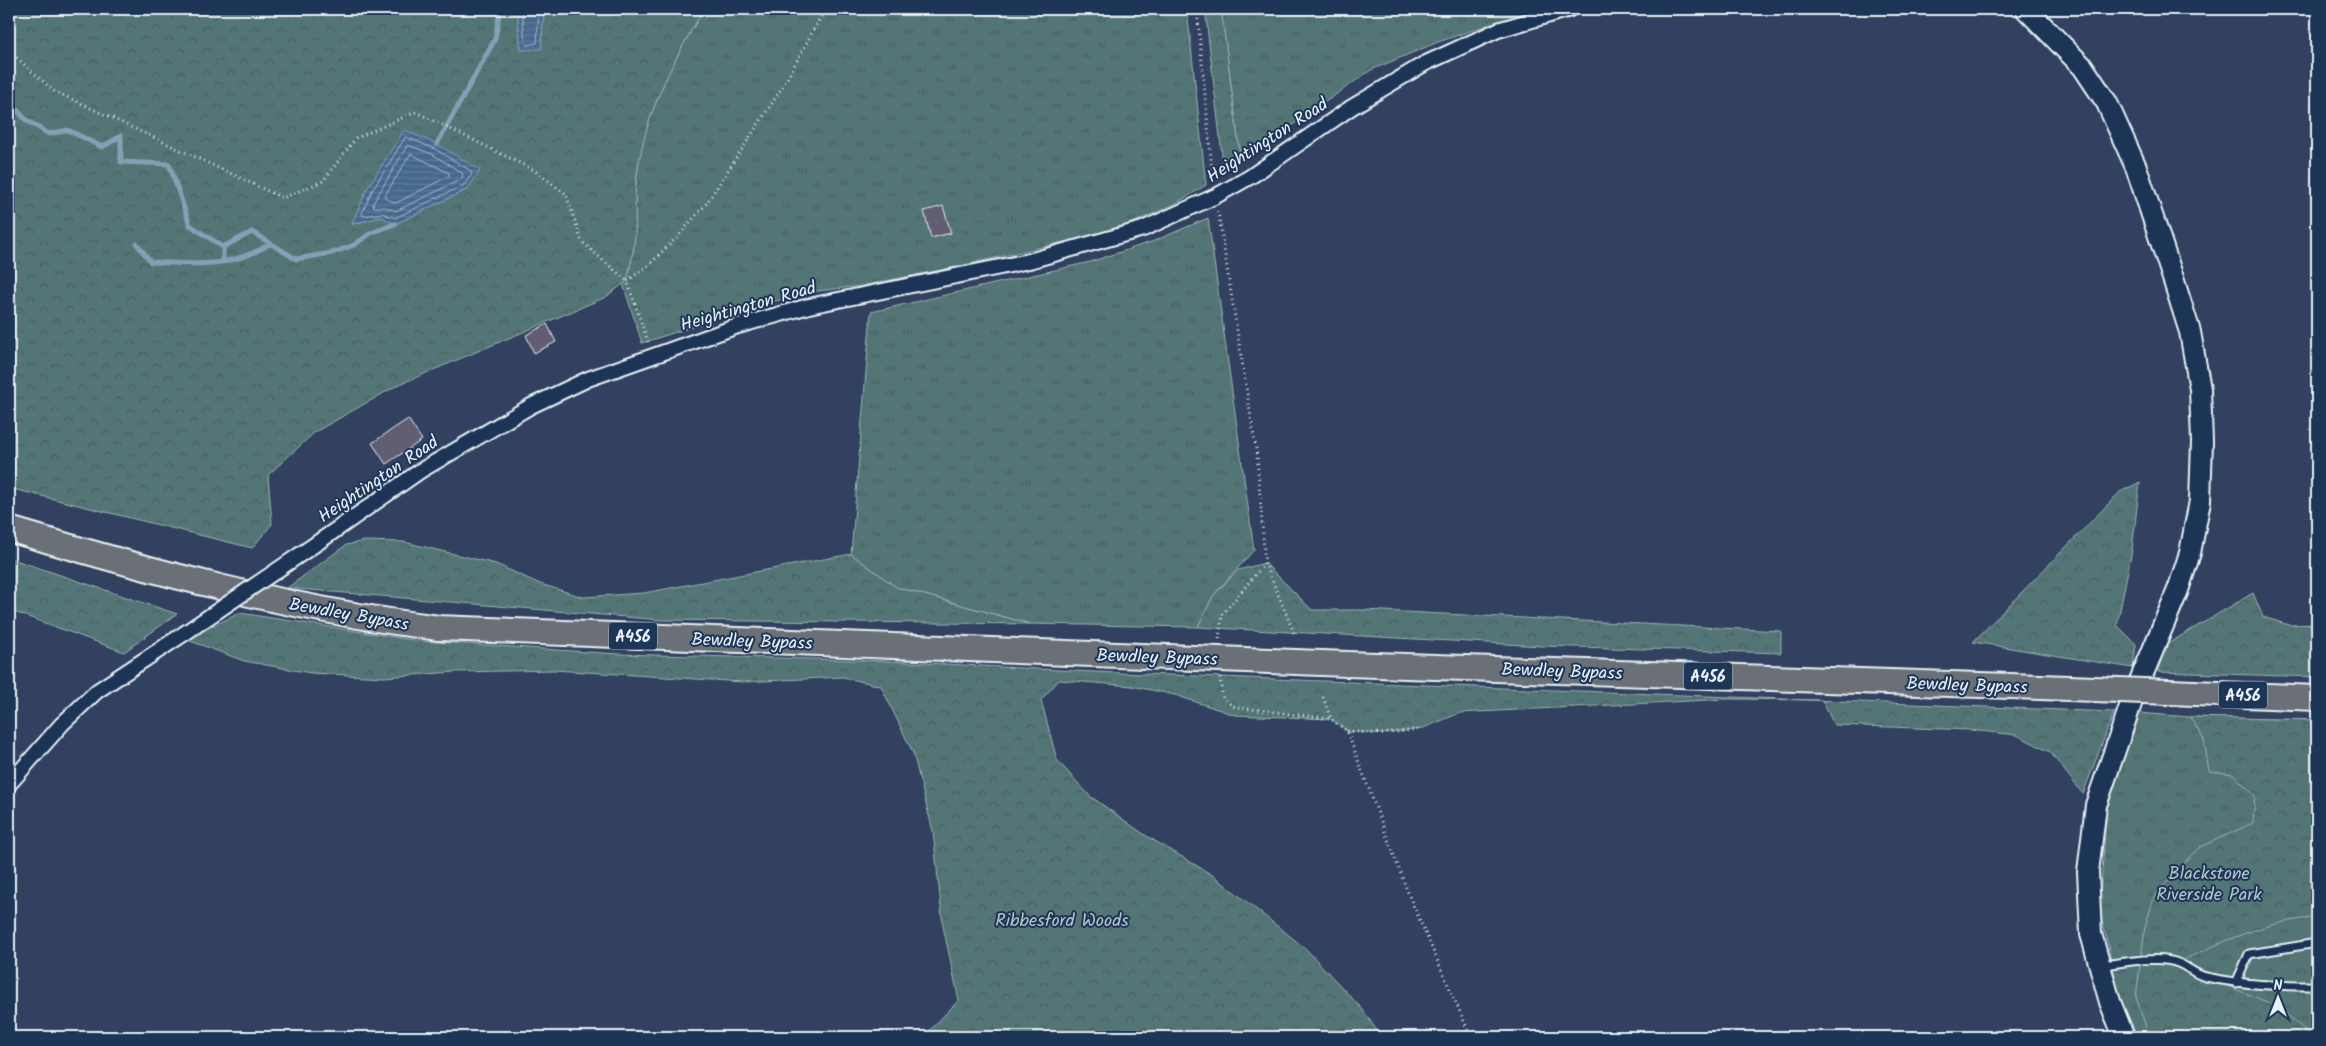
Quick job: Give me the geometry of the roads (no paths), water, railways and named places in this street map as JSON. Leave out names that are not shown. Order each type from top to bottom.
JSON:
[{"type":"highway","name":"Bewdley Bypass","points":[[9,529],[137,567],[294,606],[372,620],[439,628],[1347,664],[2317,698]]},
{"type":"main road","points":[[2026,9],[2083,67],[2111,111],[2136,167],[2172,274],[2190,332],[2200,389],[2202,442],[2200,501],[2190,553],[2178,590],[2134,695],[2096,805],[2088,872],[2091,934],[2099,966],[2124,1037]]},
{"type":"street","name":"Heightington Road","points":[[9,784],[62,724],[97,691],[420,472],[531,406],[588,379],[738,326],[810,306],[958,277],[1112,239],[1167,220],[1250,177],[1352,107],[1424,64],[1498,30],[1570,9]]},
{"type":"lane","points":[[2236,982],[2248,954],[2317,943]]},
{"type":"lane","points":[[2099,966],[2140,960],[2176,963],[2203,976],[2236,982],[2266,986],[2317,986]]},
{"type":"water","points":[[517,9],[544,9],[541,49],[521,50]]},
{"type":"water","points":[[404,130],[437,144],[480,170],[468,189],[395,224],[382,217],[352,224],[367,189]]},
{"type":"waterway","points":[[437,144],[495,39],[500,9]]},
{"type":"waterway","points":[[9,101],[26,120],[49,134],[68,130],[102,147],[121,136],[121,162],[169,164],[190,225],[223,247],[252,232],[296,259],[332,253],[354,245],[371,233],[395,224]]},
{"type":"waterway","points":[[137,244],[151,262],[182,264],[227,261],[256,252],[270,244]]},
{"type":"waterway","points":[[223,247],[223,262]]},
{"type":"park label","name":"Blackstone Riverside Park","points":[[2209,883]]},
{"type":"park label","name":"Ribbesford Woods","points":[[1062,920]]}]
